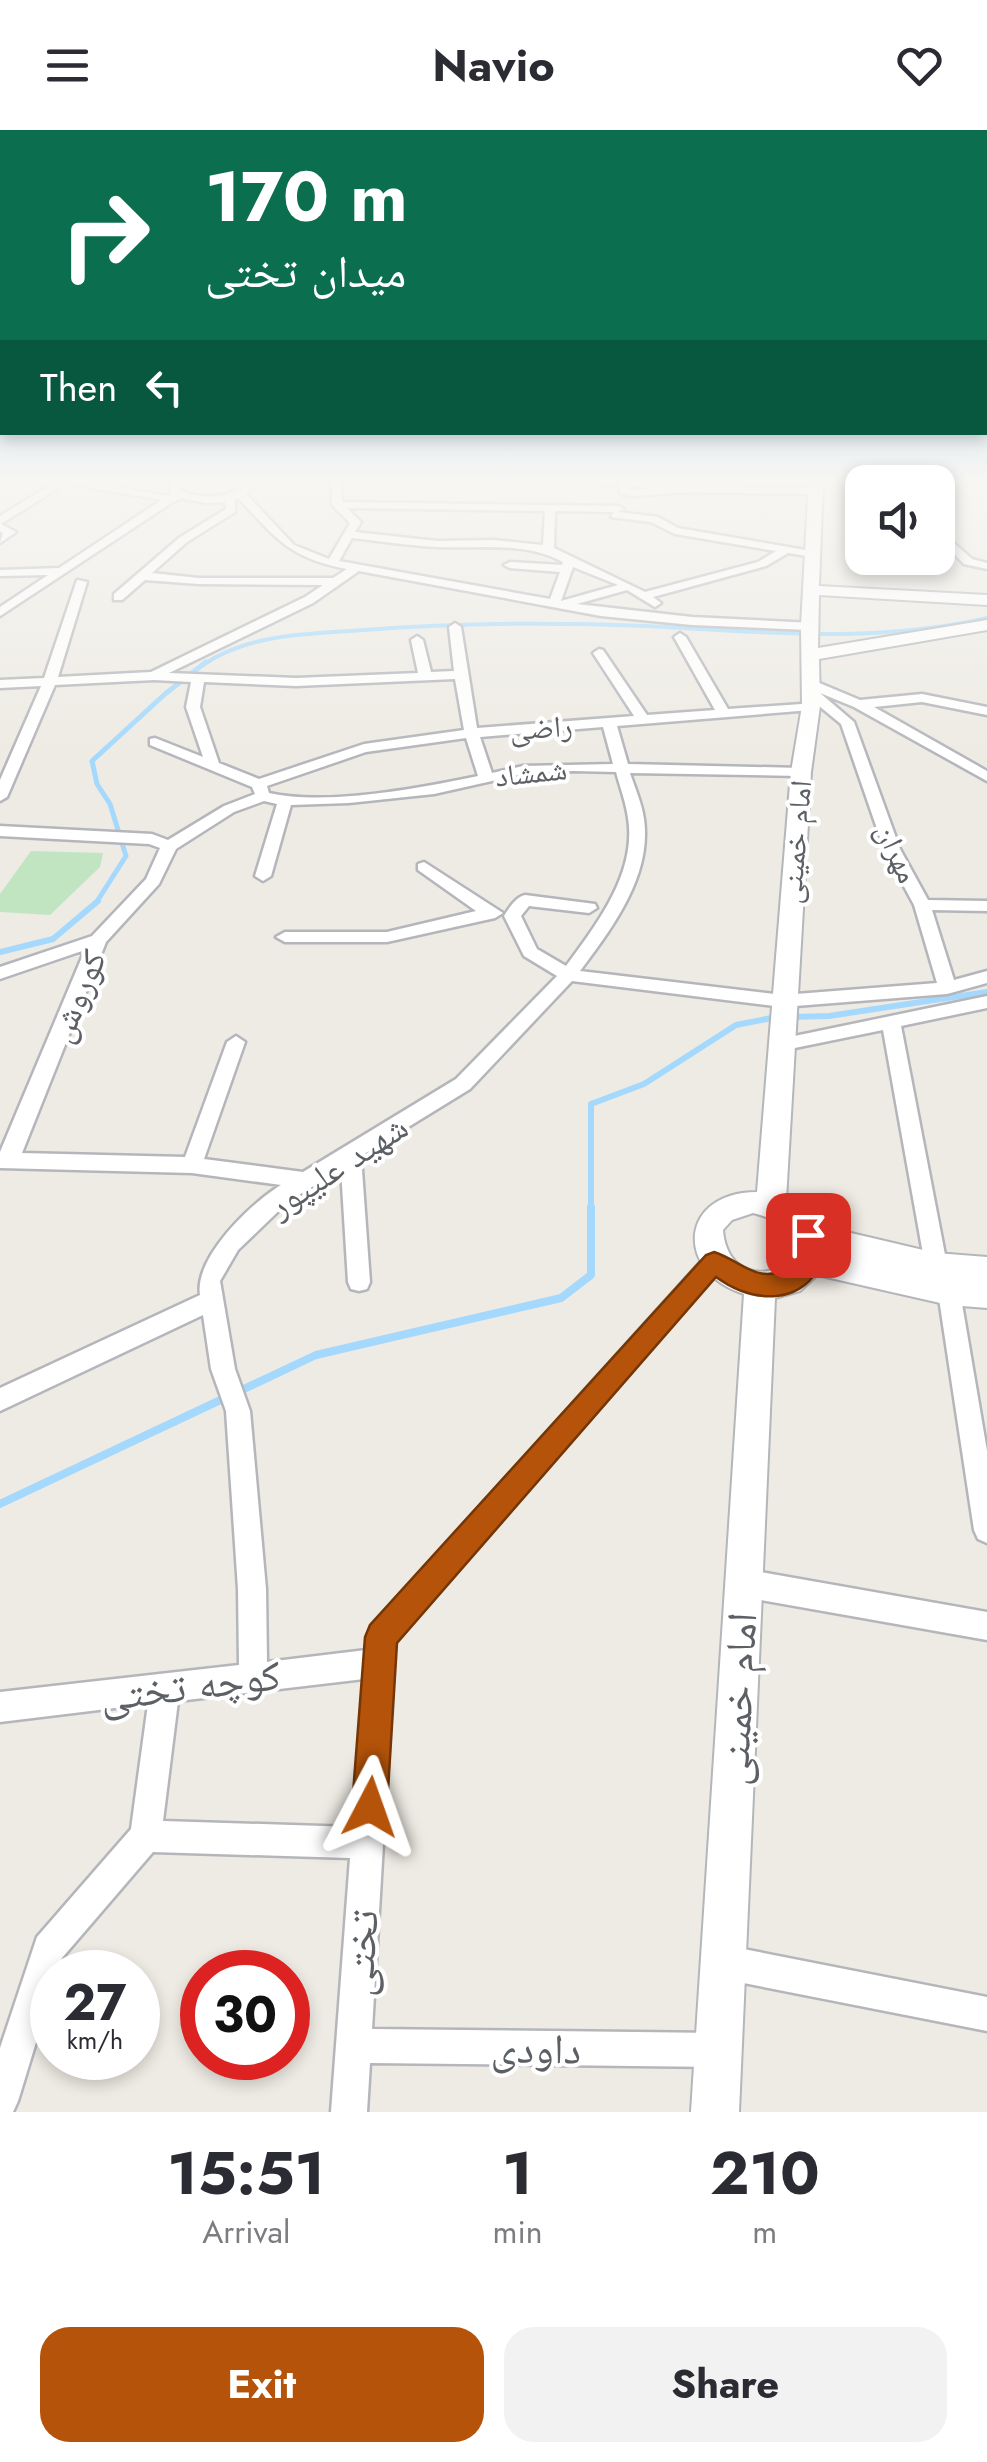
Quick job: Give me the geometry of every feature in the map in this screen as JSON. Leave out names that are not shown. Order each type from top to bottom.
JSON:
[{"type":"main road","name":"امام خمینی","points":[[771,1206],[801,772],[811,695],[812,571]]},
{"type":"main road","points":[[811,590],[987,600]]},
{"type":"main road","points":[[809,640],[987,624]]},
{"type":"main road","points":[[809,1248],[792,1281],[760,1286],[727,1274],[714,1262],[706,1234],[721,1210],[753,1202],[787,1213],[809,1248],[942,1279],[987,1295]]},
{"type":"main road","points":[[942,1279],[987,1270]]},
{"type":"main road","name":"امام خمینی","points":[[715,2112],[760,1286]]},
{"type":"street","points":[[118,596],[149,571]]},
{"type":"street","points":[[154,676],[309,600],[352,571]]},
{"type":"street","points":[[394,571],[432,575],[560,603],[809,640]]},
{"type":"street","points":[[560,603],[567,571]]},
{"type":"street","points":[[587,571],[646,595],[657,605],[662,618]]},
{"type":"street","points":[[646,595],[734,571]]},
{"type":"street","points":[[0,572],[57,572]]},
{"type":"street","points":[[0,612],[57,572]]},
{"type":"street","points":[[144,576],[199,581],[336,582]]},
{"type":"street","points":[[0,796],[50,681],[81,582]]},
{"type":"street","points":[[560,603],[629,586]]},
{"type":"street","name":"راضی","points":[[455,627],[466,715],[473,733],[725,715],[811,695]]},
{"type":"street","points":[[680,637],[725,715]]},
{"type":"street","points":[[418,640],[425,677]]},
{"type":"street","points":[[600,652],[643,720]]},
{"type":"street","points":[[0,684],[154,676],[296,682],[462,676]]},
{"type":"street","points":[[198,676],[193,707],[213,766]]},
{"type":"street","points":[[811,695],[859,704],[922,698],[987,711]]},
{"type":"street","name":"مهران","points":[[811,695],[847,722],[892,849],[922,906],[947,988]]},
{"type":"street","points":[[859,704],[987,776]]},
{"type":"street","name":"شهید علیپور","points":[[253,1678],[252,1589],[238,1411],[223,1370],[209,1281],[230,1244],[302,1180],[351,1155],[463,1084],[568,975],[612,917],[632,868],[637,822],[608,723]]},
{"type":"street","points":[[0,831],[160,843],[261,790],[364,748],[473,733],[486,778]]},
{"type":"street","name":"شمشاد","points":[[154,742],[285,801],[434,790],[556,768],[801,772]]},
{"type":"street","points":[[966,764],[987,755]]},
{"type":"street","points":[[263,876],[285,801]]},
{"type":"street","name":"کوروش","points":[[4,1160],[98,940],[153,882],[160,843]]},
{"type":"street","points":[[424,867],[470,902],[512,916]]},
{"type":"street","points":[[512,916],[525,900],[589,908]]},
{"type":"street","points":[[922,906],[987,906]]},
{"type":"street","points":[[285,938],[386,936],[492,912]]},
{"type":"street","points":[[512,916],[530,952],[568,975],[782,1020],[891,1022],[987,1002]]},
{"type":"street","points":[[0,974],[98,940]]},
{"type":"street","points":[[782,1020],[987,977]]},
{"type":"street","points":[[891,1022],[987,1530]]},
{"type":"street","points":[[192,1165],[236,1042]]},
{"type":"street","points":[[351,1155],[358,1282]]},
{"type":"street","points":[[4,1160],[192,1165],[302,1180]]},
{"type":"street","name":"تختی","points":[[349,2112],[381,1637],[714,1262]]},
{"type":"street","points":[[0,1400],[211,1300]]},
{"type":"street","points":[[744,1583],[987,1626]]},
{"type":"street","name":"کوچه تختی","points":[[0,1707],[379,1664]]},
{"type":"street","points":[[0,2101],[48,1949],[146,1836],[166,1688]]},
{"type":"street","points":[[146,1836],[367,1843]]},
{"type":"street","points":[[723,1962],[987,2014]]},
{"type":"street","name":"داودی","points":[[353,2046],[718,2050]]},
{"type":"green space","points":[[31,851],[103,853],[100,867],[50,915],[0,912],[0,894]]},
{"type":"waterway","points":[[203,665],[240,647],[280,637],[399,628],[576,624],[859,634],[987,618]]},
{"type":"waterway","points":[[96,902],[126,856],[110,804],[97,784],[92,761],[206,662]]},
{"type":"waterway","points":[[0,952],[53,939],[96,902]]},
{"type":"waterway","points":[[790,1017],[829,1016],[987,992]]},
{"type":"waterway","points":[[0,1504],[316,1355],[561,1298],[591,1275],[591,1104],[644,1084],[736,1025],[777,1017]]},
{"type":"route","points":[[370,1807],[381,1637],[714,1262],[742,1282],[777,1286],[804,1272],[812,1248],[808,1235]]}]
